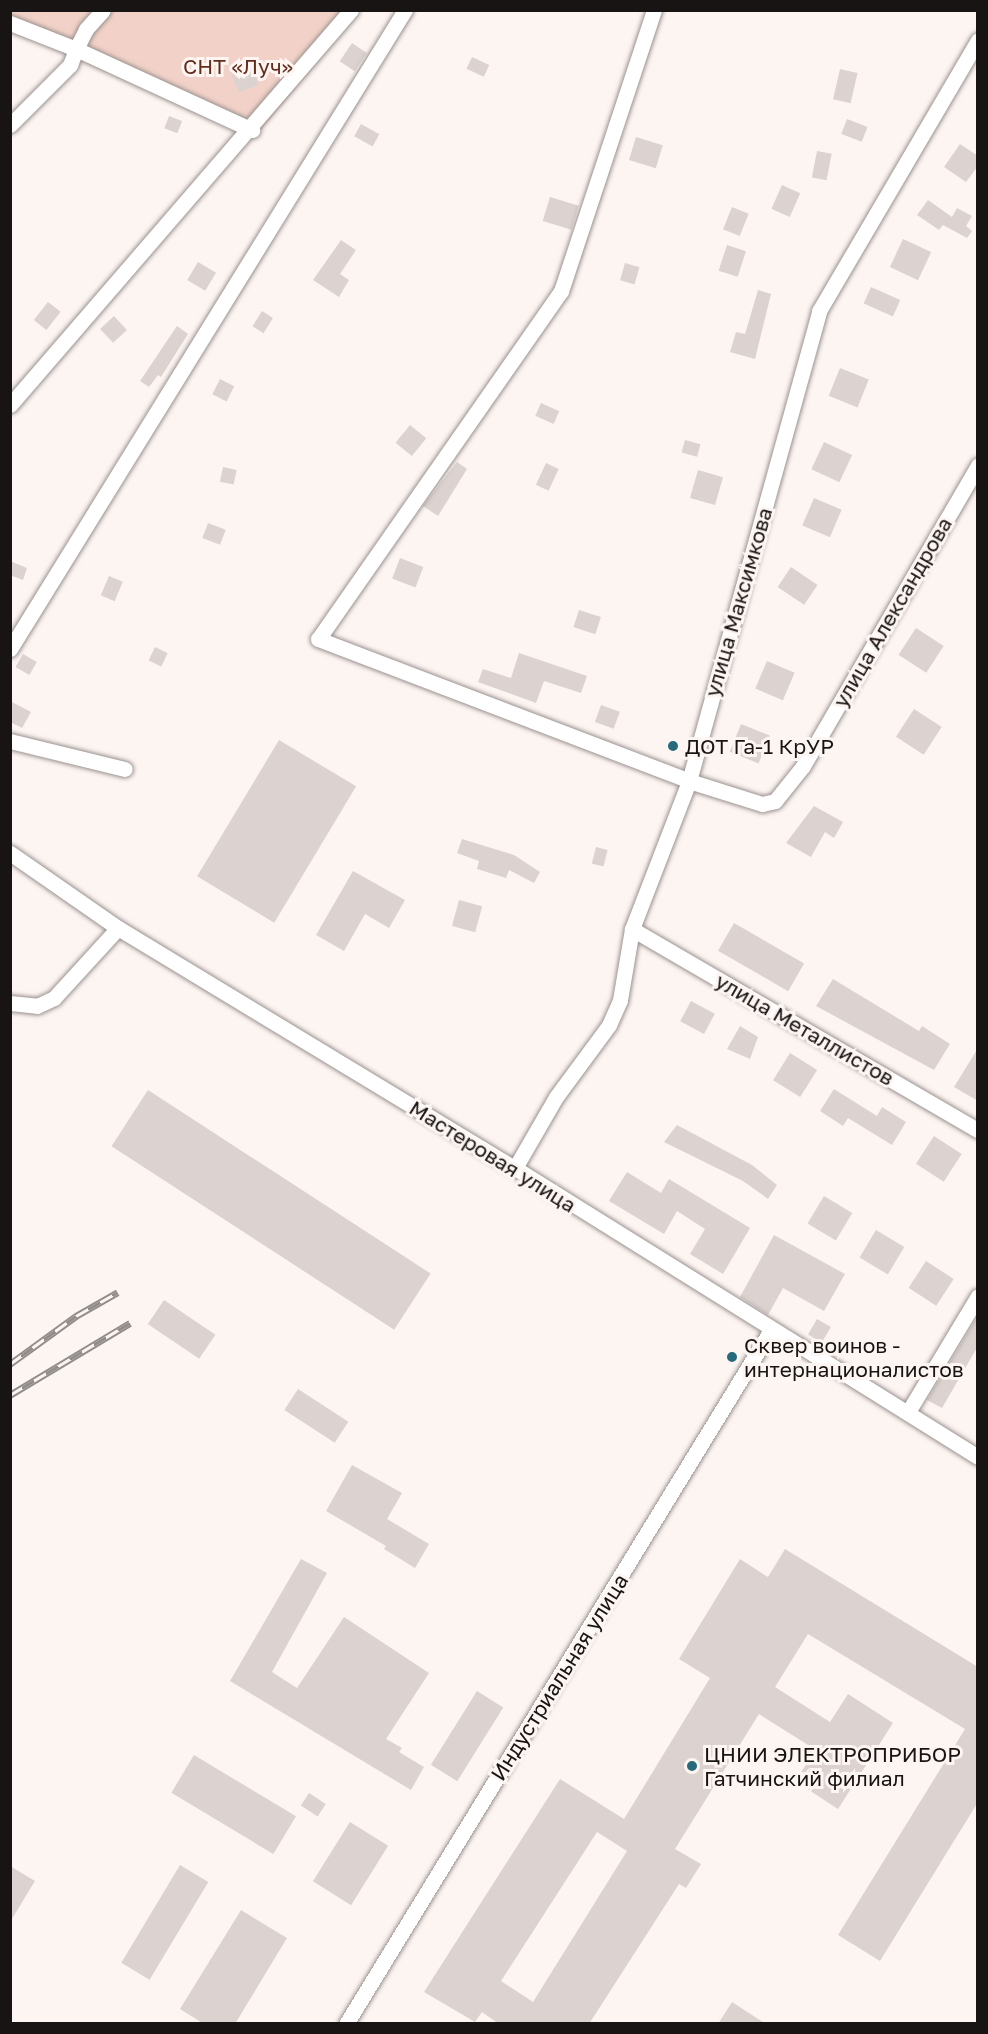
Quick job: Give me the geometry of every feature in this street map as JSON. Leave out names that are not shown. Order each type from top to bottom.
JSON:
[{"type":"street","points":[[10,125],[70,65],[86,28],[103,10]]},
{"type":"street","points":[[10,405],[252,130],[351,10]]},
{"type":"street","points":[[10,649],[405,10]]},
{"type":"street","name":"улица Александрова","points":[[654,10],[561,291],[318,639],[689,781],[762,804],[775,801],[803,766],[978,465]]},
{"type":"street","points":[[10,23],[76,49],[252,130]]},
{"type":"street","name":"улица Максимкова","points":[[515,1168],[556,1097],[609,1025],[620,1000],[632,929],[689,781],[819,311],[978,40]]},
{"type":"street","points":[[10,741],[125,769]]},
{"type":"street","name":"Мастеровая улица","points":[[10,853],[118,928],[515,1168],[771,1330],[978,1457]]},
{"type":"street","points":[[10,1003],[38,1006],[54,998],[118,928]]},
{"type":"street","name":"улица Металлистов","points":[[632,929],[978,1130]]},
{"type":"street","points":[[908,1412],[978,1296]]},
{"type":"street","name":"Индустриальная улица","points":[[346,2024],[771,1330]]},
{"type":"green space","name":"СНТ «Луч»","points":[[10,11],[360,11],[256,136],[11,30]]},
{"type":"building","points":[[352,43],[367,53],[355,71],[340,61]]},
{"type":"building","points":[[472,57],[489,65],[484,77],[467,69]]},
{"type":"building","points":[[251,64],[259,84],[239,93],[231,72]]},
{"type":"building","points":[[840,69],[858,73],[851,103],[833,99]]},
{"type":"building","points":[[169,116],[182,121],[177,133],[164,128]]},
{"type":"building","points":[[847,119],[868,127],[862,142],[841,134]]},
{"type":"building","points":[[361,124],[379,134],[373,146],[354,136]]},
{"type":"building","points":[[636,137],[663,145],[656,168],[629,160]]},
{"type":"building","points":[[960,144],[978,156],[978,166],[966,182],[944,167]]},
{"type":"building","points":[[817,151],[832,154],[827,180],[812,178]]},
{"type":"building","points":[[782,185],[800,193],[790,217],[771,209]]},
{"type":"building","points":[[550,197],[579,206],[571,230],[543,221]]},
{"type":"building","points":[[928,200],[952,217],[957,208],[972,216],[966,226],[972,231],[967,238],[943,225],[939,230],[917,215]]},
{"type":"building","points":[[732,207],[749,214],[740,236],[723,229]]},
{"type":"building","points":[[903,239],[931,252],[918,280],[890,267]]},
{"type":"building","points":[[341,240],[356,250],[340,274],[349,280],[339,297],[313,280]]},
{"type":"building","points":[[727,245],[746,251],[738,277],[719,271]]},
{"type":"building","points":[[198,262],[216,273],[205,291],[187,280]]},
{"type":"building","points":[[625,263],[639,267],[634,284],[620,280]]},
{"type":"building","points":[[871,287],[900,300],[893,316],[864,303]]},
{"type":"building","points":[[758,290],[771,294],[755,359],[730,352],[736,332],[745,334]]},
{"type":"building","points":[[48,302],[61,312],[46,330],[34,320]]},
{"type":"building","points":[[262,311],[273,318],[263,333],[252,326]]},
{"type":"building","points":[[114,316],[127,330],[113,343],[100,329]]},
{"type":"building","points":[[177,326],[188,334],[161,377],[158,375],[149,387],[140,381]]},
{"type":"building","points":[[840,368],[869,380],[858,407],[829,396]]},
{"type":"building","points":[[220,379],[234,386],[227,401],[212,394]]},
{"type":"building","points":[[541,403],[559,411],[554,424],[535,416]]},
{"type":"building","points":[[410,425],[426,438],[412,456],[396,443]]},
{"type":"building","points":[[685,440],[700,444],[697,457],[682,453]]},
{"type":"building","points":[[824,442],[852,455],[839,482],[811,469]]},
{"type":"building","points":[[457,462],[467,469],[438,516],[423,506]]},
{"type":"building","points":[[546,463],[559,469],[549,491],[536,485]]},
{"type":"building","points":[[223,467],[237,470],[234,485],[220,482]]},
{"type":"building","points":[[698,470],[723,477],[715,505],[690,498]]},
{"type":"building","points":[[814,498],[842,510],[830,537],[802,526]]},
{"type":"building","points":[[208,523],[226,530],[220,545],[202,538]]},
{"type":"building","points":[[400,558],[423,567],[415,587],[392,579]]},
{"type":"building","points":[[10,561],[27,568],[23,580],[10,575]]},
{"type":"building","points":[[791,567],[818,585],[804,605],[778,587]]},
{"type":"building","points":[[109,576],[123,582],[115,601],[101,595]]},
{"type":"building","points":[[579,610],[601,617],[595,634],[573,627]]},
{"type":"building","points":[[916,628],[944,646],[926,673],[899,655]]},
{"type":"building","points":[[155,647],[168,653],[161,667],[149,661]]},
{"type":"building","points":[[519,653],[587,676],[581,693],[544,681],[536,703],[478,682],[483,669],[511,678]]},
{"type":"building","points":[[23,654],[37,662],[29,675],[16,667]]},
{"type":"building","points":[[767,661],[795,673],[783,700],[755,689]]},
{"type":"building","points":[[10,701],[31,712],[22,728],[10,722]]},
{"type":"building","points":[[601,705],[620,712],[614,729],[595,722]]},
{"type":"building","points":[[914,709],[942,727],[924,755],[896,737]]},
{"type":"building","points":[[741,724],[770,736],[759,763],[730,752]]},
{"type":"building","points":[[279,740],[356,786],[274,923],[197,876]]},
{"type":"building","points":[[814,806],[843,822],[834,838],[825,832],[811,857],[786,843]]},
{"type":"building","points":[[462,839],[514,855],[540,872],[534,883],[509,870],[506,878],[477,869],[479,861],[457,853]]},
{"type":"building","points":[[596,847],[608,850],[604,866],[592,863]]},
{"type":"building","points":[[353,871],[405,900],[389,928],[365,914],[344,951],[316,935]]},
{"type":"building","points":[[459,900],[482,906],[475,932],[452,926]]},
{"type":"building","points":[[734,923],[804,963],[788,991],[718,951]]},
{"type":"building","points":[[833,979],[919,1031],[922,1026],[950,1044],[934,1070],[816,1006]]},
{"type":"building","points":[[691,1001],[715,1014],[704,1034],[680,1021]]},
{"type":"building","points":[[740,1026],[758,1037],[750,1059],[727,1049]]},
{"type":"building","points":[[978,1048],[978,1101],[954,1087]]},
{"type":"building","points":[[790,1053],[817,1070],[800,1097],[773,1080]]},
{"type":"building","points":[[834,1089],[877,1116],[882,1107],[906,1122],[892,1145],[848,1118],[843,1126],[820,1111]]},
{"type":"building","points":[[148,1090],[431,1274],[394,1330],[112,1146]]},
{"type":"building","points":[[677,1125],[752,1165],[777,1185],[768,1199],[743,1181],[664,1142]]},
{"type":"building","points":[[934,1136],[962,1154],[944,1182],[916,1164]]},
{"type":"building","points":[[627,1172],[661,1193],[669,1179],[750,1228],[723,1274],[690,1254],[705,1229],[677,1211],[664,1234],[609,1201]]},
{"type":"building","points":[[824,1196],[852,1213],[836,1240],[808,1223]]},
{"type":"building","points":[[876,1230],[904,1247],[888,1274],[860,1257]]},
{"type":"building","points":[[774,1235],[845,1274],[824,1311],[783,1288],[768,1315],[740,1297]]},
{"type":"building","points":[[926,1261],[954,1279],[936,1306],[909,1288]]},
{"type":"building","points":[[164,1300],[215,1335],[199,1359],[148,1324]]},
{"type":"building","points":[[978,1316],[978,1346],[942,1408],[927,1400]]},
{"type":"building","points":[[817,1319],[831,1327],[822,1343],[808,1335]]},
{"type":"building","points":[[298,1389],[348,1422],[335,1443],[284,1410]]},
{"type":"building","points":[[352,1465],[402,1493],[387,1519],[429,1544],[415,1568],[384,1549],[386,1546],[326,1511]]},
{"type":"building","points":[[785,1549],[978,1667],[978,1802],[880,1961],[838,1935],[965,1729],[808,1634],[775,1687],[830,1722],[848,1694],[893,1723],[838,1809],[795,1781],[816,1750],[759,1714],[675,1849],[701,1864],[686,1888],[679,1884],[589,2024],[499,2024],[482,2012],[475,2022],[424,1992],[560,1779],[624,1819],[710,1678],[679,1659],[740,1559],[768,1577]],"holes":[[[597,1832],[627,1851],[533,2002],[501,1981]]]},
{"type":"building","points":[[301,1559],[327,1573],[272,1672],[297,1688],[344,1617],[429,1673],[386,1739],[402,1748],[399,1752],[424,1767],[411,1790],[230,1681]]},
{"type":"building","points":[[477,1691],[503,1707],[457,1781],[431,1765]]},
{"type":"building","points":[[194,1755],[296,1816],[273,1854],[171,1793]]},
{"type":"building","points":[[309,1793],[326,1804],[318,1816],[301,1806]]},
{"type":"building","points":[[350,1822],[388,1846],[351,1905],[313,1881]]},
{"type":"building","points":[[180,1865],[208,1882],[150,1980],[121,1963]]},
{"type":"building","points":[[10,1866],[35,1881],[10,1922]]},
{"type":"building","points":[[241,1910],[287,1938],[235,2024],[204,2024],[180,2009]]},
{"type":"building","points":[[732,2002],[766,2024],[718,2024]]},
{"type":"railway","points":[[10,1364],[76,1316],[118,1292]]},
{"type":"railway","points":[[10,1395],[130,1323]]},
{"type":"place","name":"ДОТ Га-1 КрУР","points":[[673,746]]},
{"type":"place","name":"Сквер воинов - интернационалистов","points":[[732,1357]]},
{"type":"place","name":"ЦНИИ ЭЛЕКТРОПРИБОР Гатчинский филиал","points":[[692,1766]]}]
